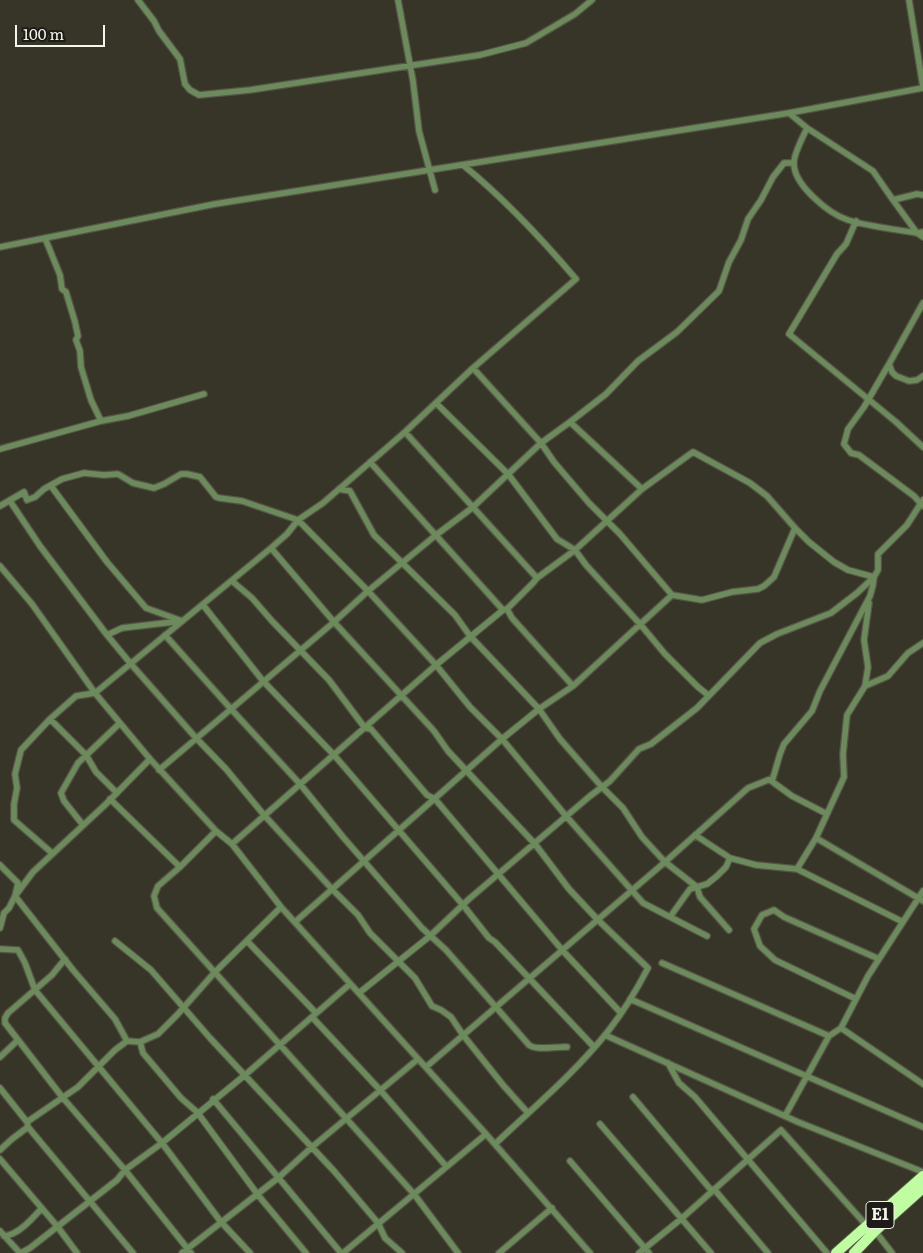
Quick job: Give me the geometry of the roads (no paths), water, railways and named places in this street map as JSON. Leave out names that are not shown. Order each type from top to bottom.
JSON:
[{"type":"highway","name":"E1","points":[[854,1253],[871,1228],[923,1174]]},
{"type":"highway","name":"E1","points":[[836,1253],[923,1188]]},
{"type":"street","points":[[138,0],[180,59],[185,84],[190,90],[199,95],[250,90],[480,55],[526,43],[574,14],[592,0]]},
{"type":"street","points":[[398,0],[411,64],[418,131],[435,190]]},
{"type":"street","points":[[0,247],[215,204],[789,113],[923,87],[909,0]]},
{"type":"street","points":[[789,113],[807,128],[873,171],[893,200],[923,237]]},
{"type":"street","points":[[807,128],[793,163],[797,178],[805,189],[838,215],[847,219],[920,232]]},
{"type":"street","points":[[159,770],[368,591],[472,508],[541,443],[606,394],[638,361],[677,332],[719,291],[729,262],[741,240],[748,219],[773,177],[784,163],[793,163]]},
{"type":"street","points":[[52,853],[14,820],[17,788],[14,774],[21,750],[50,719],[76,696],[95,693],[288,534],[298,520],[323,503],[405,432],[473,368],[576,279],[548,246],[496,194],[463,165]]},
{"type":"street","points":[[893,200],[917,194],[923,195]]},
{"type":"street","points":[[856,221],[846,244],[837,254],[789,334],[869,399],[923,447]]},
{"type":"street","points":[[46,238],[60,275],[62,289],[66,292],[76,322],[78,336],[76,340],[80,351],[80,367],[91,400],[101,421]]},
{"type":"street","points":[[797,869],[816,838],[844,778],[843,754],[847,715],[865,686],[868,667],[864,640],[870,596],[874,577],[879,566],[878,554],[907,525],[922,504],[859,455],[851,452],[844,444],[848,428],[869,399],[923,303]]},
{"type":"street","points":[[889,364],[896,376],[909,381],[917,380],[923,376]]},
{"type":"street","points":[[473,368],[541,443],[554,462],[620,534],[672,595],[702,600],[732,592],[758,589],[764,586],[774,577],[795,528]]},
{"type":"street","points":[[0,449],[204,394]]},
{"type":"street","points":[[436,403],[508,474],[557,539],[575,550],[665,654],[708,695]]},
{"type":"street","points":[[570,422],[642,489]]},
{"type":"street","points":[[405,432],[537,578]]},
{"type":"street","points":[[232,844],[436,665],[505,610],[537,578],[575,550],[642,489],[693,452],[750,483],[768,496],[809,542],[834,562],[848,570],[874,577]]},
{"type":"street","points":[[370,462],[573,686]]},
{"type":"street","points":[[0,506],[24,492],[27,500],[35,497],[44,489],[66,477],[84,473],[104,476],[118,474],[133,483],[154,488],[181,474],[187,474],[200,478],[216,497],[242,501],[298,520],[368,591],[436,665],[470,707],[502,739],[566,816],[643,903],[707,936]]},
{"type":"street","points":[[51,486],[107,562],[146,608],[182,621]]},
{"type":"street","points":[[339,489],[350,491],[374,535],[455,615],[470,636],[539,709],[560,739],[623,808],[642,837],[665,862],[697,887],[700,897],[729,930]]},
{"type":"street","points":[[10,501],[40,546],[131,664],[332,890],[358,914],[370,933],[414,978],[432,1006],[451,1017],[463,1036],[503,1086],[528,1113]]},
{"type":"street","points":[[271,548],[334,622],[434,731],[448,751],[535,844],[569,889],[648,968],[630,999],[605,1034],[573,1071],[495,1144]]},
{"type":"street","points":[[0,566],[32,604],[95,693],[159,770],[216,831],[232,844],[295,922],[495,1144],[590,1253]]},
{"type":"street","points":[[359,993],[430,936],[498,874],[610,781],[639,749],[651,744],[696,708],[760,643],[777,634],[831,613],[874,577]]},
{"type":"street","points":[[232,581],[252,598],[272,622],[329,680],[365,728],[371,729],[427,795],[435,800],[563,950],[620,1013]]},
{"type":"street","points":[[295,922],[502,739],[539,709],[573,686],[672,595]]},
{"type":"street","points":[[426,1067],[665,862],[748,788],[770,780],[774,775],[784,744],[812,711],[820,691],[870,596]]},
{"type":"street","points":[[203,605],[263,681],[334,755],[463,905],[488,938],[495,942],[594,1046]]},
{"type":"street","points":[[107,635],[122,628],[182,621]]},
{"type":"street","points":[[165,635],[300,784],[422,928],[446,950],[533,1048],[567,1046]]},
{"type":"street","points":[[865,686],[888,676],[908,653],[923,643]]},
{"type":"street","points":[[50,719],[86,755],[96,772],[117,793]]},
{"type":"street","points":[[83,825],[64,801],[61,793],[78,764],[120,723]]},
{"type":"street","points":[[0,928],[4,913],[33,872],[110,800],[150,759]]},
{"type":"street","points":[[770,780],[792,796],[827,814]]},
{"type":"street","points":[[110,800],[180,867]]},
{"type":"street","points":[[216,831],[158,886],[154,896],[157,908],[414,1194],[458,1253]]},
{"type":"street","points":[[695,836],[730,858],[756,866],[797,869],[903,922]]},
{"type":"street","points":[[816,838],[921,899]]},
{"type":"street","points":[[670,918],[690,889],[707,884],[726,867],[730,858]]},
{"type":"street","points":[[0,865],[18,883],[15,896],[96,999],[115,1018],[127,1041]]},
{"type":"street","points":[[785,1116],[829,1036],[841,1028],[879,959],[903,922],[921,899],[923,891]]},
{"type":"street","points":[[0,1150],[28,1124],[78,1087],[127,1041],[140,1042],[158,1034],[184,1008],[214,972],[281,906]]},
{"type":"street","points":[[856,999],[775,960],[760,946],[754,929],[762,915],[774,910],[784,917],[879,959]]},
{"type":"street","points":[[115,941],[151,970],[339,1177],[378,1223],[385,1238],[402,1253]]},
{"type":"street","points":[[246,941],[314,1015],[446,1166]]},
{"type":"street","points":[[0,949],[18,950],[35,990],[162,1143],[221,1222],[250,1253]]},
{"type":"street","points":[[65,959],[52,975],[2,1019],[63,1098],[125,1170],[189,1251]]},
{"type":"street","points":[[662,964],[829,1036]]},
{"type":"street","points":[[2,1233],[21,1253],[30,1248],[117,1180],[125,1170],[162,1143],[245,1075],[350,984]]},
{"type":"street","points":[[630,999],[923,1127]]},
{"type":"street","points":[[841,1028],[923,1084]]},
{"type":"street","points":[[605,1034],[785,1116],[923,1174]]},
{"type":"street","points":[[0,1057],[18,1040]]},
{"type":"street","points":[[140,1042],[143,1053],[181,1098],[198,1112],[258,1195],[306,1253]]},
{"type":"street","points":[[182,1253],[189,1251],[221,1222],[258,1195],[418,1058]]},
{"type":"street","points":[[668,1062],[678,1083],[695,1097],[827,1253]]},
{"type":"street","points":[[0,1088],[133,1253]]},
{"type":"street","points":[[633,1097],[768,1253]]},
{"type":"street","points":[[213,1100],[342,1253],[486,1134]]},
{"type":"street","points":[[600,1124],[711,1253]]},
{"type":"street","points":[[639,1253],[647,1251],[781,1130],[892,1253]]},
{"type":"street","points":[[0,1159],[57,1226],[77,1253]]},
{"type":"street","points":[[570,1161],[647,1251]]},
{"type":"street","points":[[2,1233],[10,1236],[28,1222],[41,1208]]},
{"type":"street","points":[[499,1253],[552,1208]]}]
